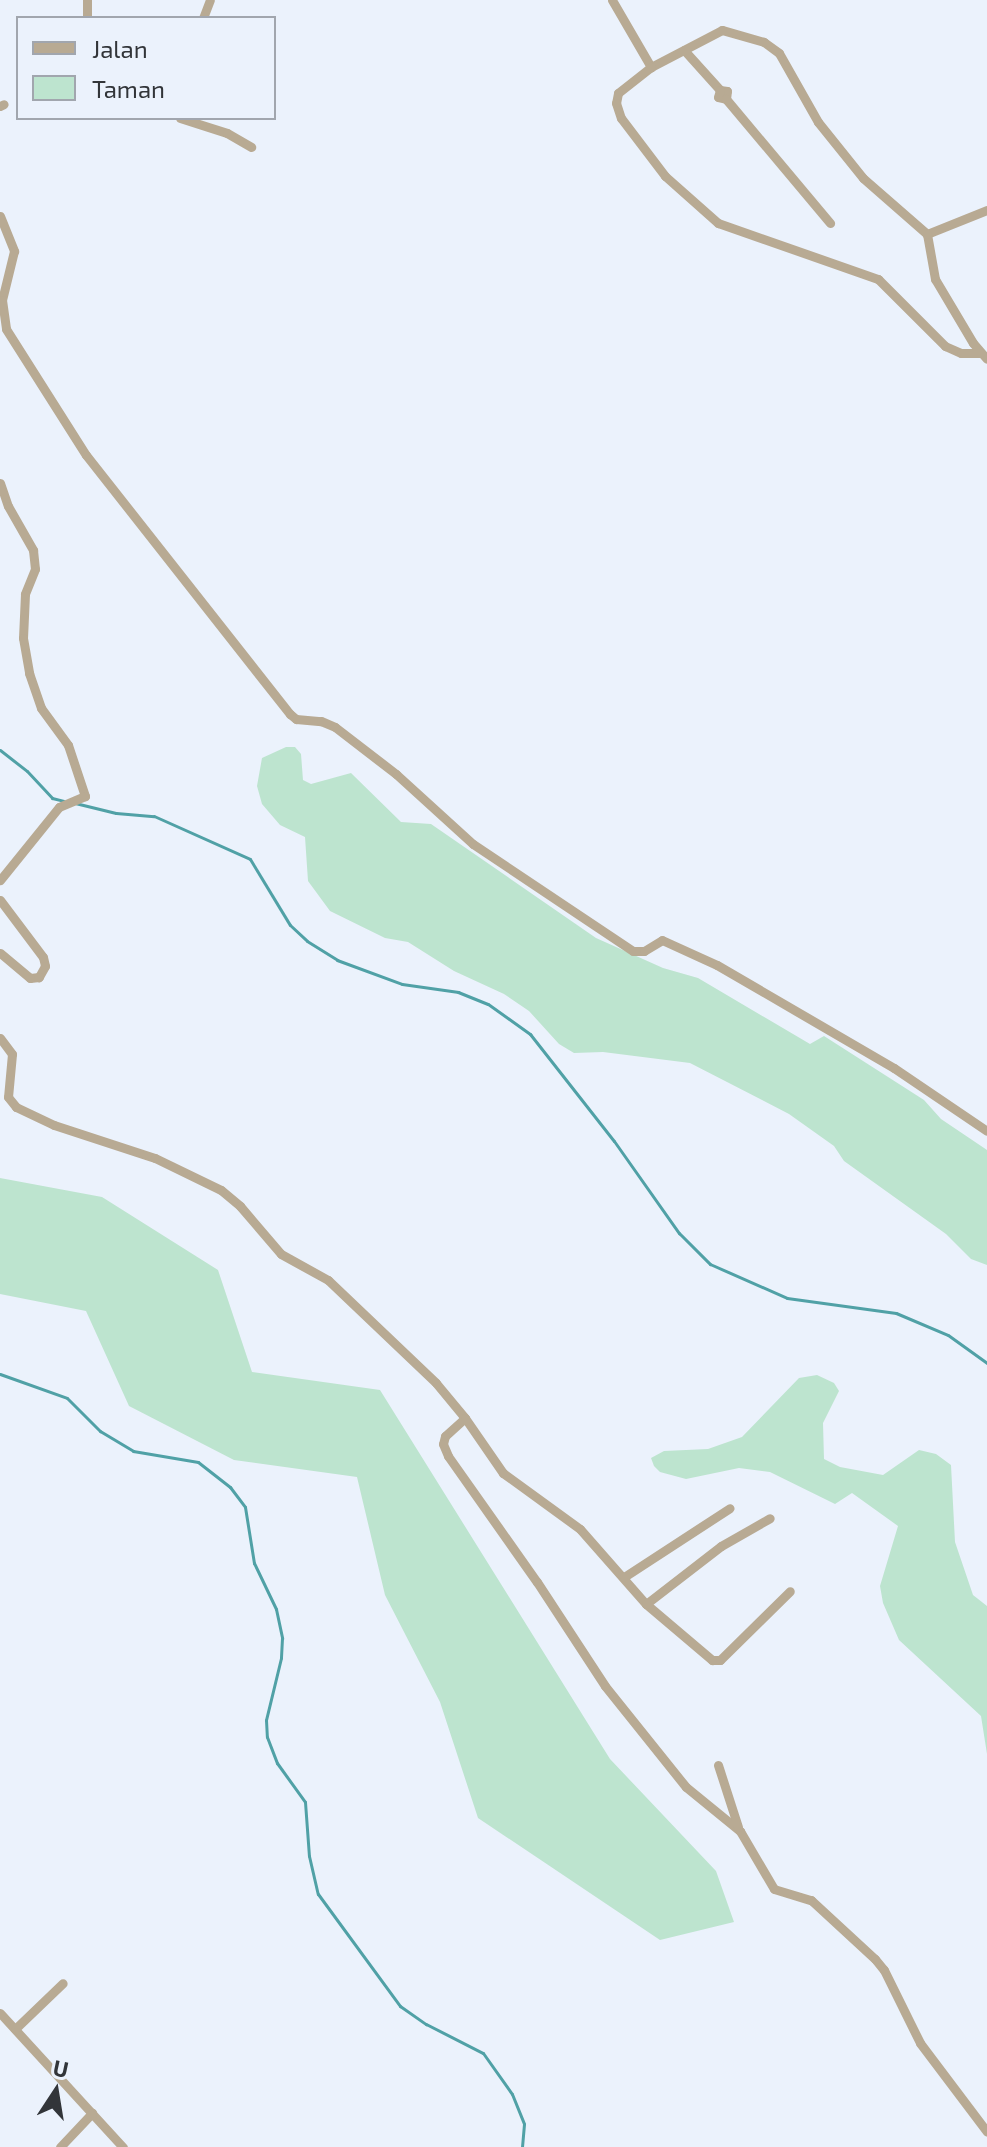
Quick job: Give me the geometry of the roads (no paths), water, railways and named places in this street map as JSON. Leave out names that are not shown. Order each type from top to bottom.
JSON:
[{"type":"street","points":[[612,0],[651,67]]},
{"type":"street","points":[[722,30],[743,34],[779,53],[818,122],[863,178],[927,234],[935,279],[984,356],[961,353],[945,346],[878,279],[718,223],[665,176],[616,108],[618,93],[651,67],[722,30]]},
{"type":"street","points":[[684,50],[720,90],[718,97],[726,99],[830,223]]},
{"type":"street","points":[[186,120],[227,133],[251,147]]},
{"type":"street","points":[[927,234],[987,210]]},
{"type":"street","points":[[0,216],[14,251],[2,300],[6,329],[86,455],[290,714],[335,727],[396,774],[473,844],[633,951],[644,951],[662,940],[710,961],[894,1068],[987,1131]]},
{"type":"street","points":[[0,483],[33,550],[35,569],[25,594],[27,605],[22,642],[29,673],[41,708],[68,745],[85,796],[59,807],[0,880]]},
{"type":"street","points":[[0,900],[43,957],[45,966],[39,977],[30,978],[0,953]]},
{"type":"street","points":[[0,1038],[12,1054],[8,1097],[16,1107],[54,1125],[155,1158],[221,1190],[240,1206],[281,1254],[328,1280],[436,1383],[503,1473],[568,1519],[646,1604],[717,1661],[790,1591]]},
{"type":"street","points":[[465,1418],[445,1436],[443,1444],[448,1456],[614,1697],[686,1787],[740,1831]]},
{"type":"street","points":[[624,1577],[730,1508]]},
{"type":"street","points":[[646,1604],[721,1546],[770,1518]]},
{"type":"street","points":[[718,1765],[740,1831],[774,1889],[811,1900],[884,1970],[920,2043],[987,2132]]},
{"type":"street","points":[[15,2029],[63,1983]]},
{"type":"street","points":[[0,2013],[123,2147]]},
{"type":"street","points":[[60,2147],[92,2113]]},
{"type":"waterway","points":[[0,750],[27,771],[52,798],[64,801]]},
{"type":"waterway","points":[[75,803],[116,813],[154,816],[250,859],[290,925],[307,941],[337,960],[402,984],[458,992],[488,1004],[530,1034],[614,1141],[679,1233],[710,1264],[787,1298],[896,1313],[948,1335],[987,1363]]},
{"type":"waterway","points":[[0,1374],[67,1398],[100,1431],[133,1451],[198,1462],[230,1487],[245,1507],[254,1563],[276,1609],[282,1638],[281,1658],[266,1720],[267,1737],[277,1763],[305,1802],[309,1856],[318,1894],[400,2006],[426,2024],[483,2053],[512,2094],[524,2124],[522,2147]]}]
